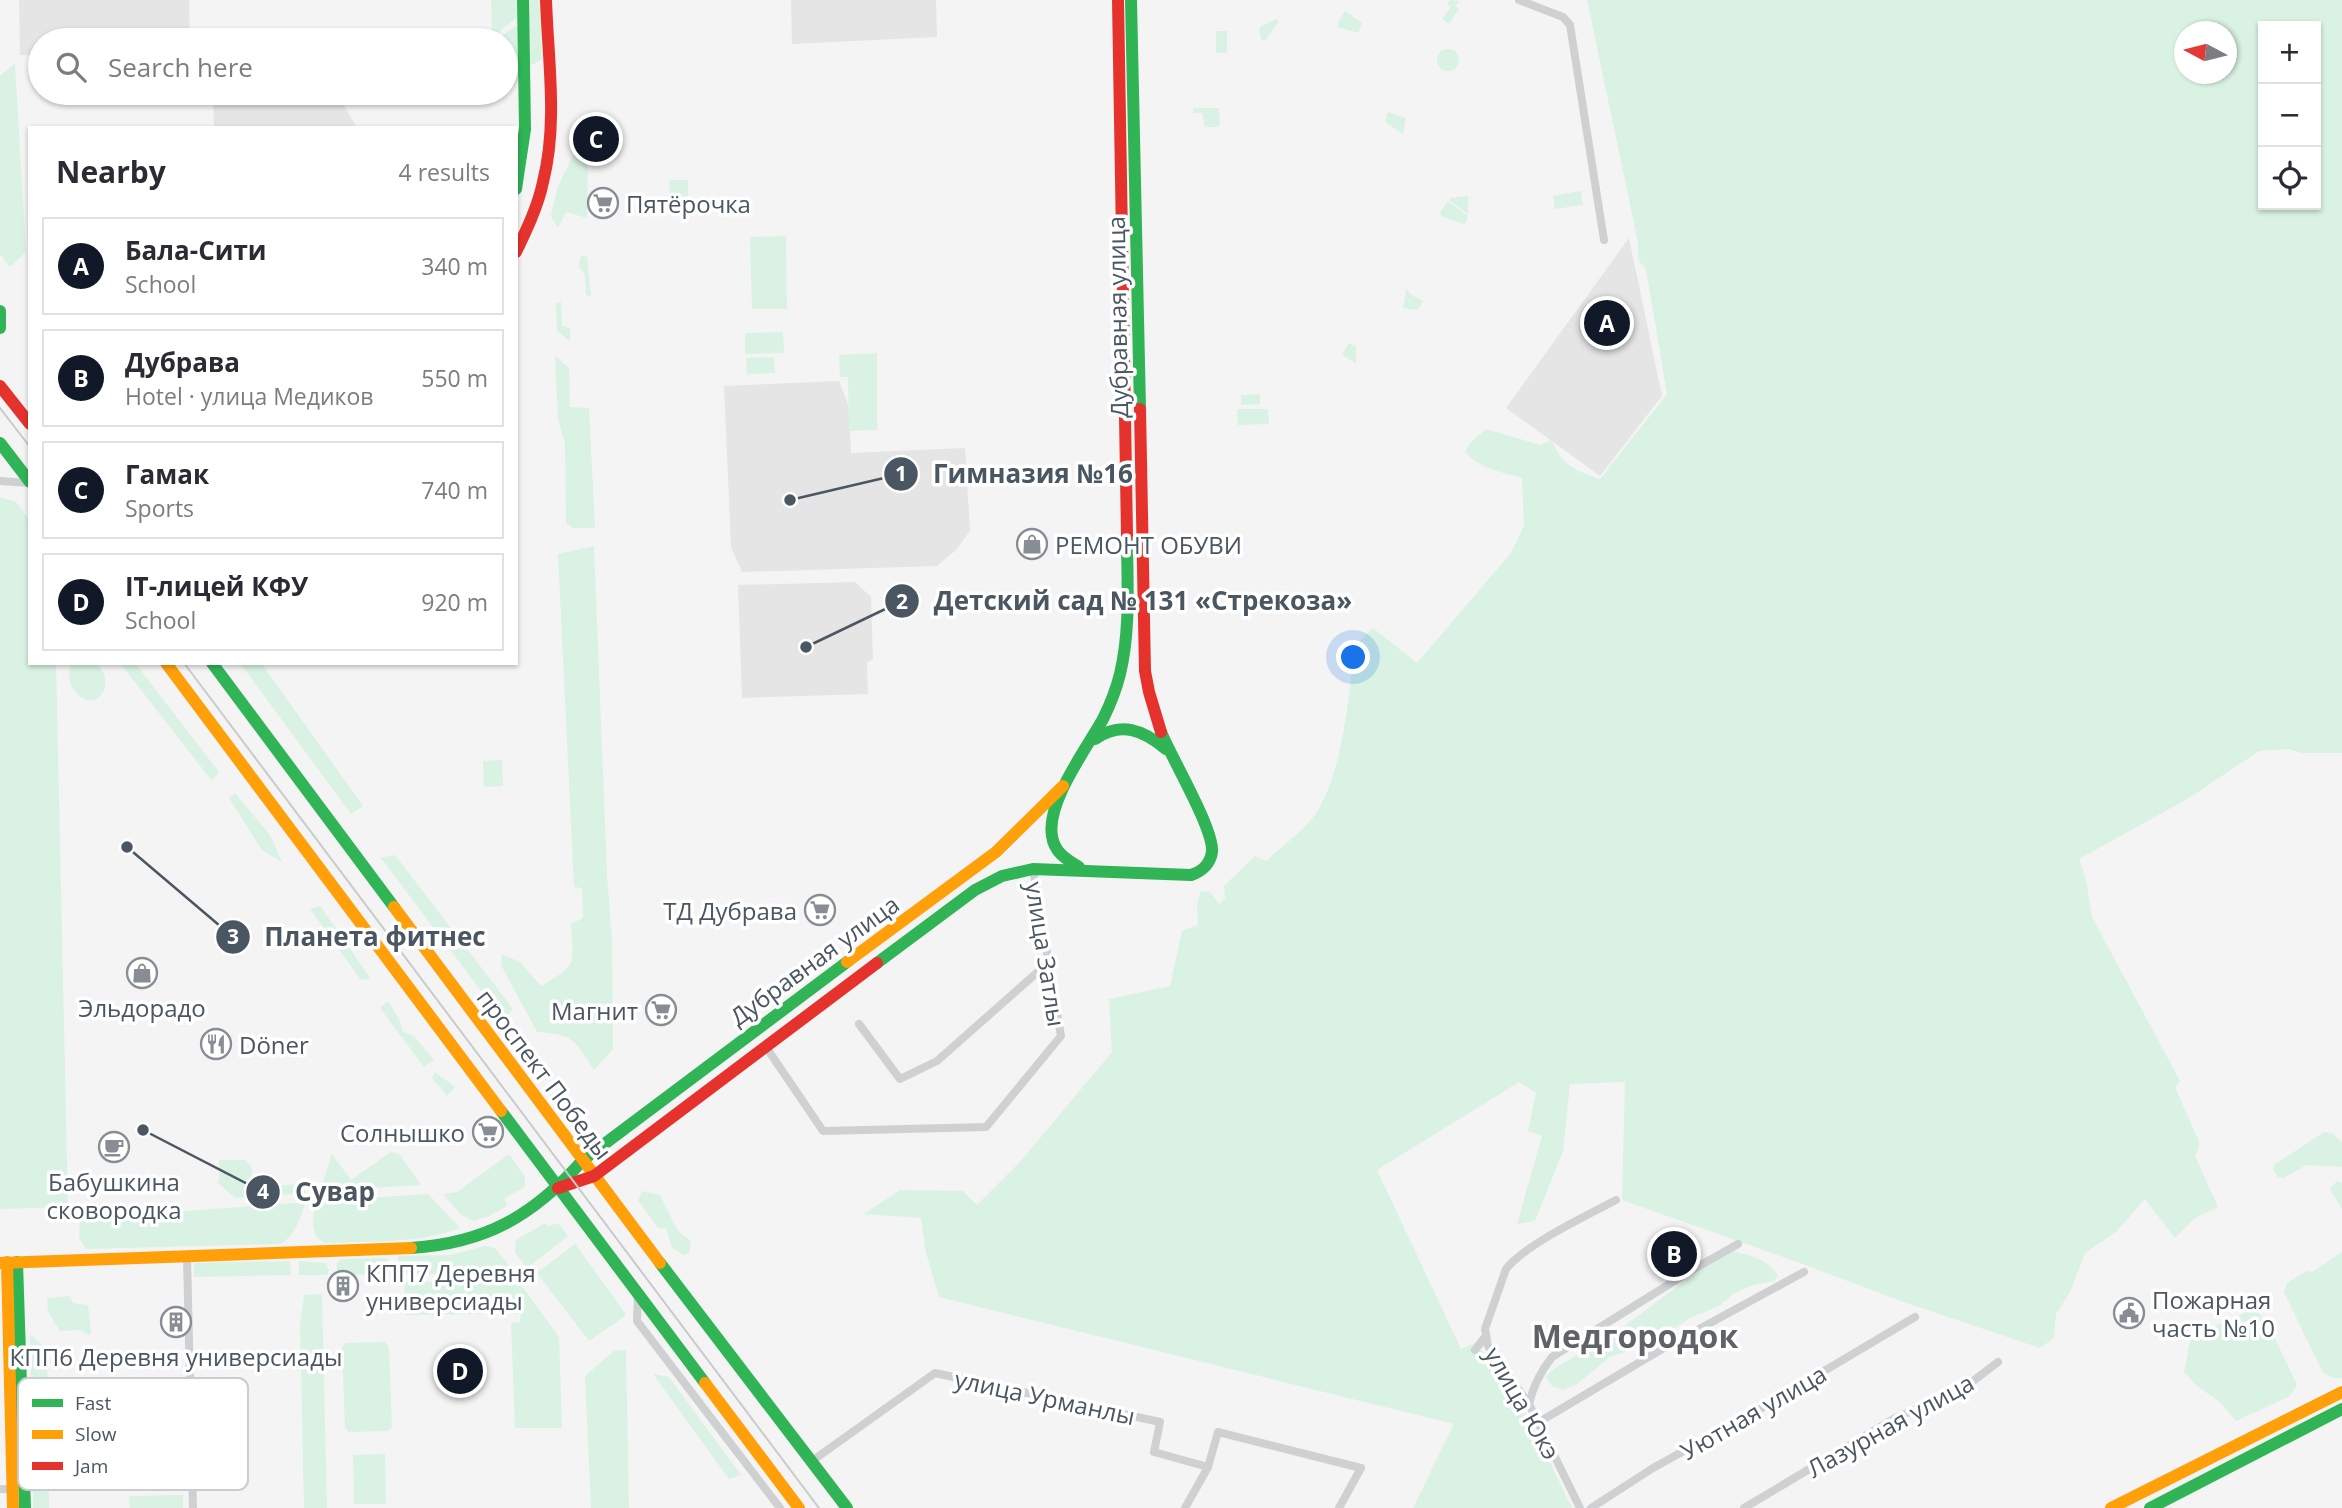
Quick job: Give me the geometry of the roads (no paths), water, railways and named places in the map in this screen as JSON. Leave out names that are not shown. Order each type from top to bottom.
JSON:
[{"type":"street","points":[[518,177],[526,129],[523,0]]},
{"type":"street","points":[[518,247],[528,228],[545,178],[549,138],[546,0]]},
{"type":"street","name":"Дубравная улица","points":[[558,1188],[583,1160],[996,852],[1063,786],[1091,742],[1111,703],[1126,643],[1128,612],[1118,0]]},
{"type":"street","name":"Дубравная улица","points":[[558,1188],[594,1176],[975,890],[1002,876],[1033,869],[1180,875],[1199,873],[1209,864],[1212,850],[1209,832],[1152,708],[1145,671],[1130,0]]},
{"type":"street","points":[[1519,0],[1563,17],[1570,25],[1604,240]]},
{"type":"street","points":[[525,88],[549,88]]},
{"type":"street","points":[[0,311],[0,328]]},
{"type":"street","points":[[0,386],[28,421]]},
{"type":"street","points":[[1,446],[28,480]]},
{"type":"street","points":[[0,481],[28,483]]},
{"type":"street","points":[[167,665],[799,1508]]},
{"type":"street","name":"проспект Победы","points":[[213,665],[594,1176],[847,1508]]},
{"type":"street","name":"Дубравная улица","points":[[1091,742],[1108,730],[1124,727],[1149,736],[1171,754]]},
{"type":"street","name":"Дубравная улица","points":[[1063,786],[1052,817],[1051,836],[1065,860],[1086,870]]},
{"type":"street","name":"улица Затлы","points":[[766,1047],[823,1131],[986,1126],[1061,1036],[1033,869]]},
{"type":"street","points":[[859,1024],[900,1079],[937,1061],[1049,962]]},
{"type":"street","points":[[702,1069],[714,1086]]},
{"type":"street","points":[[13,1508],[8,1262],[440,1246],[473,1239],[504,1226],[558,1188]]},
{"type":"street","name":"улица Юкэ","points":[[1580,1508],[1530,1404],[1488,1346],[1485,1329],[1506,1269],[1512,1262],[1553,1234],[1616,1200]]},
{"type":"street","points":[[1530,1404],[1532,1390],[1552,1357],[1738,1244]]},
{"type":"street","points":[[187,1257],[190,1378]]},
{"type":"street","points":[[1539,1422],[1657,1352],[1804,1272]]},
{"type":"street","points":[[638,1294],[637,1321],[780,1508]]},
{"type":"street","name":"Уютная улица","points":[[1591,1508],[1653,1468],[1773,1402],[1915,1317]]},
{"type":"street","name":"улица Юкэ","points":[[1475,1350],[1485,1337]]},
{"type":"street","name":"Лазурная улица","points":[[1744,1508],[1895,1418],[1960,1391],[1998,1362]]},
{"type":"street","name":"улица Урманлы","points":[[812,1461],[935,1373],[1160,1422],[1154,1452],[1208,1468]]},
{"type":"street","points":[[2111,1508],[2342,1392]]},
{"type":"street","points":[[2150,1508],[2169,1504],[2342,1409]]},
{"type":"street","points":[[1185,1508],[1208,1468],[1218,1432],[1362,1468],[1339,1508]]},
{"type":"street","points":[[12,1489],[25,1508]]},
{"type":"street","points":[[193,1490],[193,1508]]},
{"type":"tram line","points":[[0,408],[28,444]]},
{"type":"tram line","points":[[186,665],[819,1508]]},
{"type":"place","name":"Гамак","points":[[596,139]]},
{"type":"place","name":"Пятёрочка","points":[[603,203]]},
{"type":"place","name":"Бала-Сити","points":[[1607,323]]},
{"type":"place","name":"Гимназия №16","points":[[790,500]]},
{"type":"place","name":"РЕМОНТ ОБУВИ","points":[[1032,544]]},
{"type":"place","name":"Детский сад № 131 «Стрекоза»","points":[[806,647]]},
{"type":"place","name":"Планета фитнес","points":[[127,847]]},
{"type":"place","name":"ТД Дубрава","points":[[820,910]]},
{"type":"place","name":"Эльдорадо","points":[[142,973]]},
{"type":"place","name":"Магнит","points":[[661,1010]]},
{"type":"place","name":"Döner","points":[[216,1044]]},
{"type":"place","name":"Сувар","points":[[143,1130]]},
{"type":"place","name":"Солнышко","points":[[488,1132]]},
{"type":"place","name":"Бабушкина сковородка","points":[[114,1147]]},
{"type":"place","name":"Дубрава","points":[[1674,1254]]},
{"type":"place","name":"КПП7 Деревня универсиады","points":[[343,1286]]},
{"type":"place","name":"Пожарная часть №10","points":[[2129,1313]]},
{"type":"place","name":"КПП6 Деревня универсиады","points":[[176,1322]]},
{"type":"place","name":"IT-лицей КФУ","points":[[460,1371]]},
{"type":"district","name":"Медгородок","points":[[1635,1335]]}]
